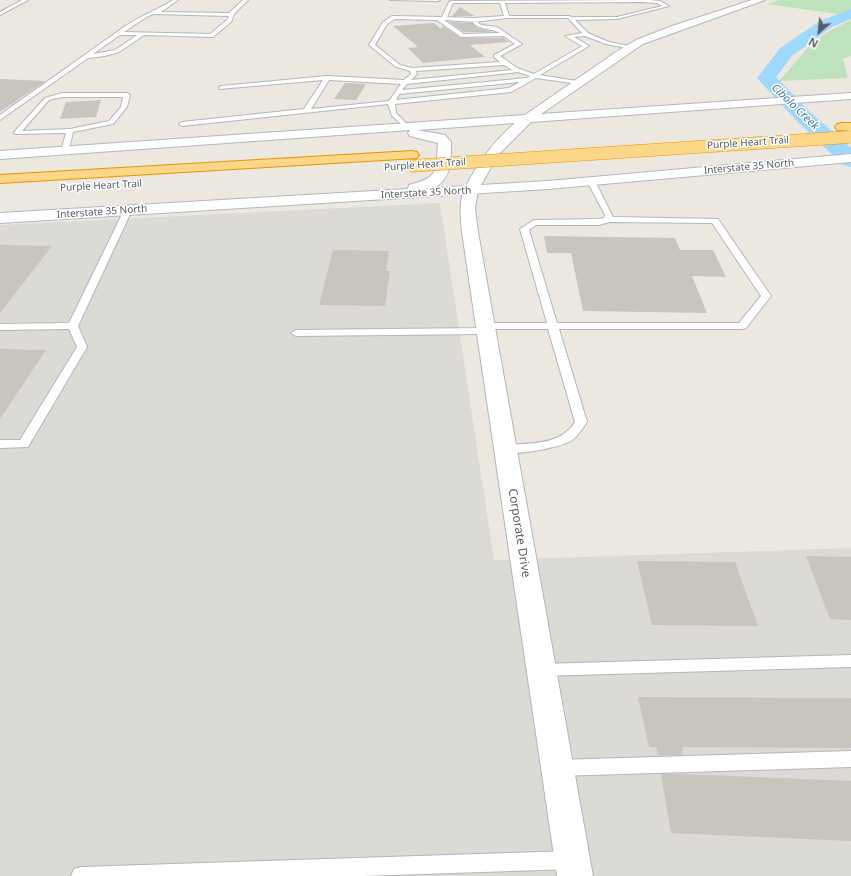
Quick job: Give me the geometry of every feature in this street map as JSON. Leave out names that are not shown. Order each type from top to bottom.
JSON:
[{"type":"highway","name":"Purple Heart Trail","points":[[0,192],[411,160],[848,132]]},
{"type":"highway","name":"Purple Heart Trail","points":[[0,179],[198,166],[411,160]]},
{"type":"highway","points":[[0,170],[198,166]]},
{"type":"main road","name":"Corporate Drive","points":[[573,868],[470,232],[468,208],[471,190],[478,174],[504,139],[525,118],[563,92],[632,47],[646,40],[762,0]]},
{"type":"main road","points":[[563,92],[562,101],[568,105],[594,110],[619,111]]},
{"type":"main road","points":[[0,156],[619,111],[851,96]]},
{"type":"main road","points":[[332,198],[418,187],[436,181],[442,174],[445,142],[440,138],[410,132],[363,130]]},
{"type":"main road","name":"Interstate 35 North","points":[[0,218],[471,190],[851,158]]},
{"type":"lane","points":[[0,14],[26,0]]},
{"type":"lane","points":[[156,13],[176,0]]},
{"type":"lane","points":[[120,33],[211,36],[246,0]]},
{"type":"lane","points":[[392,2],[438,0],[451,2],[642,1],[658,2],[667,6],[646,13],[617,18],[571,19],[569,17],[474,20],[394,17],[385,23],[372,46],[398,66],[412,70],[504,62]]},
{"type":"lane","points":[[442,19],[451,2]]},
{"type":"lane","points":[[502,2],[507,18]]},
{"type":"lane","points":[[0,10],[8,10]]},
{"type":"lane","points":[[0,118],[146,15],[156,13],[201,13],[230,17]]},
{"type":"lane","points":[[197,19],[201,13]]},
{"type":"lane","points":[[389,13],[394,17]]},
{"type":"lane","points":[[168,20],[230,17]]},
{"type":"lane","points":[[442,19],[463,36],[505,35]]},
{"type":"lane","points":[[571,19],[586,34],[608,43],[632,47]]},
{"type":"lane","points":[[139,20],[153,20]]},
{"type":"lane","points":[[474,20],[479,26],[495,28],[519,44],[496,56],[517,71],[533,78]]},
{"type":"lane","points":[[88,56],[105,56],[115,54],[142,34]]},
{"type":"lane","points":[[182,124],[511,90],[586,46],[568,36],[586,34]]},
{"type":"lane","points":[[407,127],[394,114],[391,107],[397,92],[414,74],[412,70]]},
{"type":"lane","points":[[220,88],[326,78],[407,82],[517,71]]},
{"type":"lane","points":[[306,111],[326,78]]},
{"type":"lane","points":[[397,92],[533,78],[577,83]]},
{"type":"lane","points":[[62,95],[128,95],[124,107],[111,123],[70,131],[16,133],[47,99],[62,95]]},
{"type":"lane","points":[[64,151],[70,131]]},
{"type":"lane","points":[[591,181],[609,215],[608,219]]},
{"type":"lane","points":[[0,444],[24,444],[82,347],[73,326],[128,210]]},
{"type":"lane","points":[[296,333],[552,325],[742,326],[766,296],[715,221],[608,219],[599,222],[534,223],[527,225],[524,229],[552,325],[581,422],[577,432],[560,443],[505,449]]},
{"type":"lane","points":[[0,327],[73,326]]},
{"type":"lane","points":[[541,670],[851,661]]},
{"type":"lane","points":[[557,768],[851,759]]},
{"type":"lane","points":[[82,876],[573,868]]},
{"type":"shaded area","points":[[440,203],[494,560],[851,548],[851,876],[0,876],[0,225]]},
{"type":"green space","points":[[779,0],[851,0],[851,16],[767,4]]},
{"type":"green space","points":[[851,20],[851,56],[843,59],[848,78],[779,81],[811,44],[831,30]]},
{"type":"building","points":[[460,7],[475,16],[452,16]]},
{"type":"building","points":[[449,22],[472,23],[478,28],[492,32],[464,32]]},
{"type":"building","points":[[434,23],[441,29],[443,26],[461,38],[504,38],[509,42],[470,45],[485,57],[423,63],[408,48],[418,47],[393,26]]},
{"type":"building","points":[[0,79],[46,81],[0,112]]},
{"type":"building","points":[[345,83],[366,84],[356,100],[334,99]]},
{"type":"building","points":[[101,100],[96,117],[60,119],[66,102]]},
{"type":"building","points":[[544,236],[675,238],[680,250],[713,250],[726,277],[692,276],[707,313],[583,311],[571,253],[547,253]]},
{"type":"building","points":[[0,245],[52,246],[0,313]]},
{"type":"building","points":[[333,250],[389,251],[386,271],[390,271],[385,306],[319,305]]},
{"type":"building","points":[[0,349],[46,350],[0,419]]},
{"type":"building","points":[[806,556],[851,557],[851,620],[830,619]]},
{"type":"building","points":[[637,561],[735,562],[758,626],[652,625]]},
{"type":"building","points":[[638,697],[851,698],[851,748],[683,747],[682,755],[658,755],[656,747],[649,747]]},
{"type":"building","points":[[661,774],[851,781],[851,841],[671,833]]},
{"type":"waterway","name":"Cibolo Creek","points":[[851,14],[826,24],[786,52],[766,78],[803,116],[851,160]]}]
